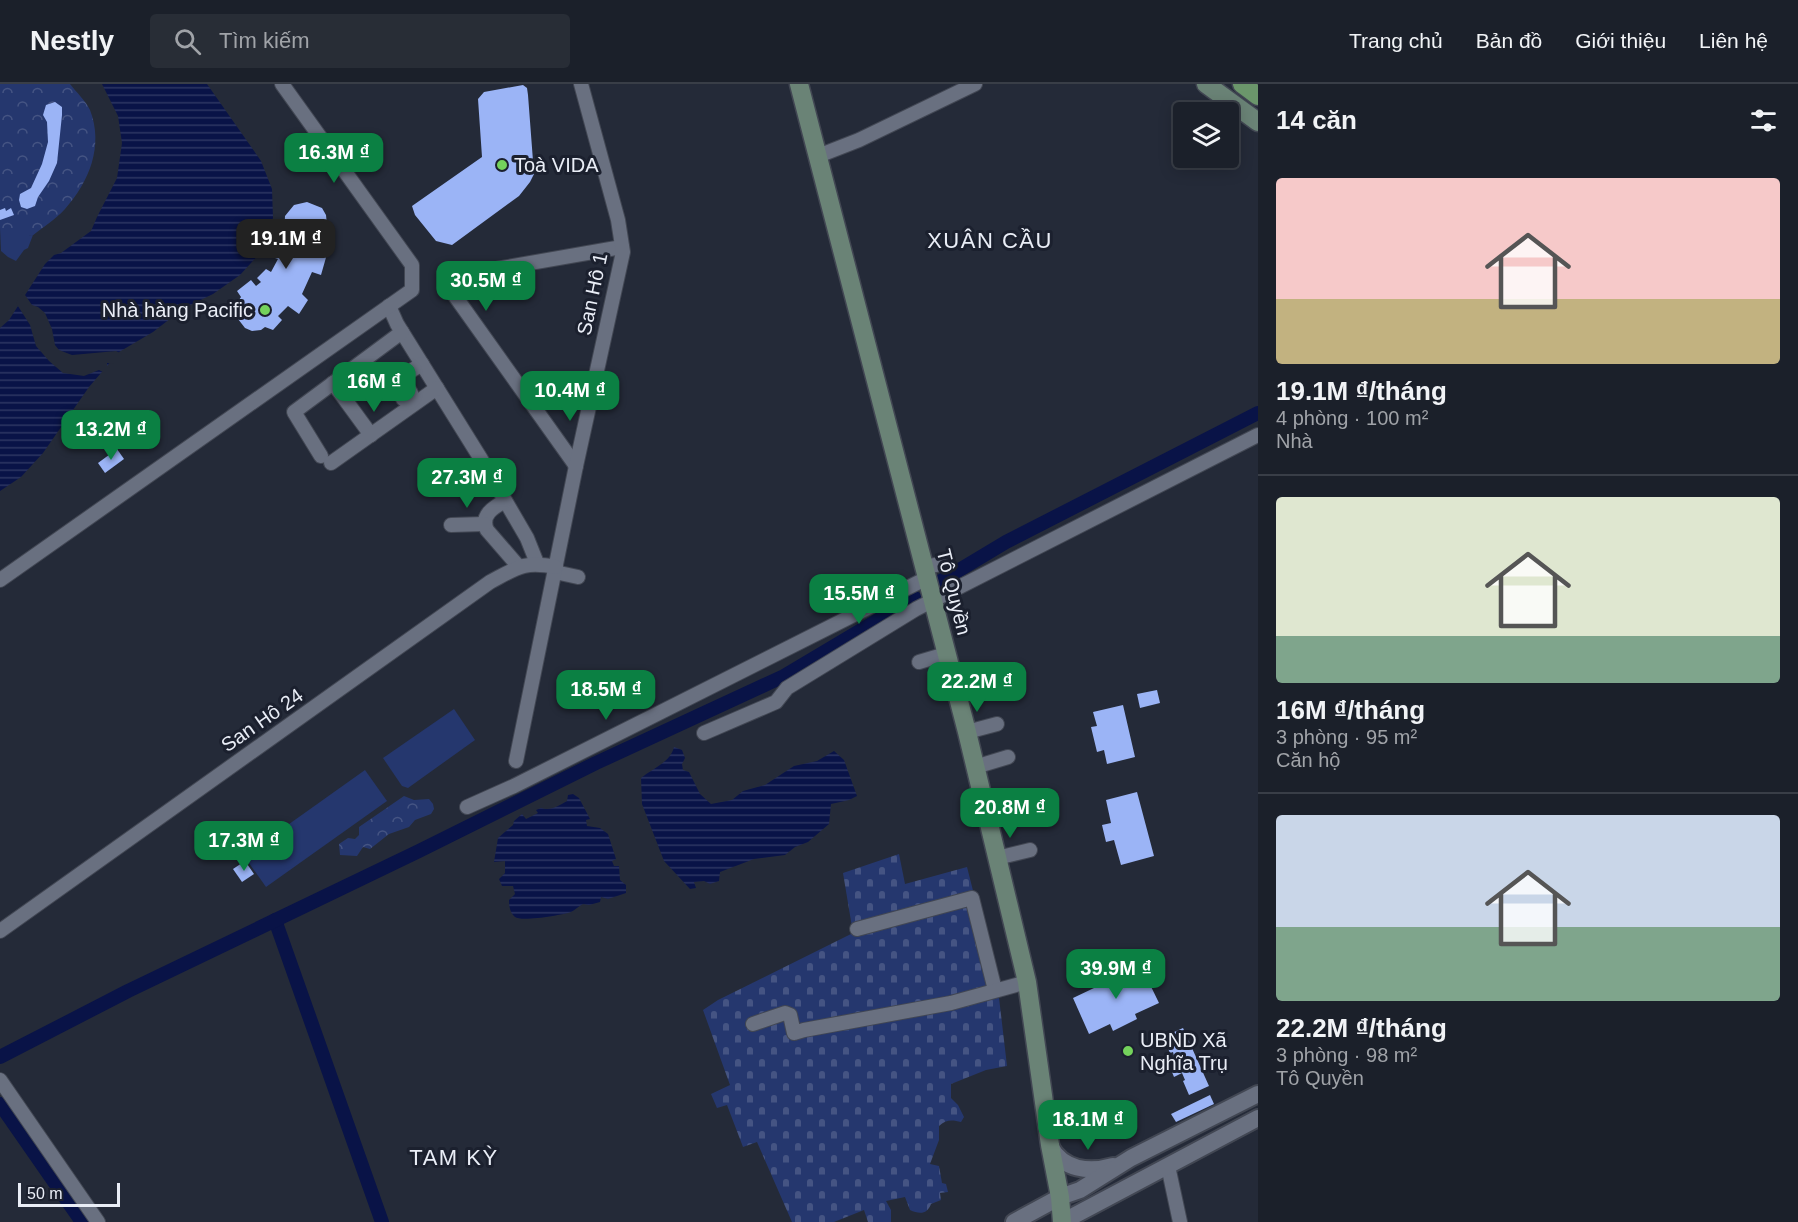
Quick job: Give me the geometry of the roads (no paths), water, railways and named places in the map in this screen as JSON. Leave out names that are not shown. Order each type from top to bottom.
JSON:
[{"type":"main road","name":"Tô Quyền","points":[[800,84],[931,570],[933,601],[1027,982],[1062,1222]]},
{"type":"main road","points":[[1206,84],[1258,122]]},
{"type":"main road","points":[[1242,84],[1258,96]]},
{"type":"street","points":[[0,580],[412,290],[412,265],[282,84]]},
{"type":"street","name":"San Hô 1","points":[[516,761],[576,466],[623,252],[618,220],[581,84]]},
{"type":"street","points":[[818,156],[859,140],[975,84]]},
{"type":"street","points":[[576,466],[455,296],[467,274],[622,247]]},
{"type":"street","points":[[389,306],[402,332],[527,538],[537,563]]},
{"type":"street","points":[[402,332],[294,412],[326,460],[371,435],[436,388]]},
{"type":"street","points":[[403,399],[411,393],[401,377],[422,364]]},
{"type":"street","points":[[333,383],[371,435]]},
{"type":"street","points":[[704,733],[776,702],[787,688],[916,609],[1258,435]]},
{"type":"street","points":[[505,501],[492,508],[484,524],[519,567]]},
{"type":"street","points":[[451,525],[484,524]]},
{"type":"street","name":"San Hô 24","points":[[0,930],[490,582],[519,567],[537,563],[578,577]]},
{"type":"street","points":[[466,807],[514,786],[931,570]]},
{"type":"street","points":[[919,662],[946,654]]},
{"type":"street","points":[[967,732],[997,724]]},
{"type":"street","points":[[975,766],[1008,757]]},
{"type":"street","points":[[997,858],[1030,850]]},
{"type":"street","points":[[856,929],[972,898],[995,990]]},
{"type":"street","points":[[753,1024],[784,1013],[790,1015],[794,1034],[804,1030],[951,1003],[1027,982]]},
{"type":"street","points":[[0,1080],[98,1222]]},
{"type":"street","points":[[1014,1222],[1060,1197],[1080,1190],[1123,1163],[1258,1094]]},
{"type":"street","points":[[1062,1222],[1258,1118]]},
{"type":"street","points":[[1050,1145],[1063,1162],[1081,1169],[1100,1169],[1123,1163]]},
{"type":"street","points":[[1157,1145],[1168,1166],[1180,1222]]},
{"type":"waterway","points":[[941,581],[1006,542],[1258,413]]},
{"type":"waterway","points":[[0,1057],[128,991],[596,763],[784,676],[915,598]]},
{"type":"waterway","points":[[275,920],[382,1222]]},
{"type":"waterway","points":[[0,1104],[82,1222]]},
{"type":"place","name":"Toà VIDA","points":[[502,165]]},
{"type":"place","name":"Nhà hàng Pacific","points":[[265,310]]},
{"type":"place","name":"UBND Xã Nghĩa Trụ","points":[[1128,1051]]},
{"type":"district","name":"XUÂN CẦU","points":[[990,240]]},
{"type":"district","name":"TAM KỲ","points":[[454,1157]]}]
